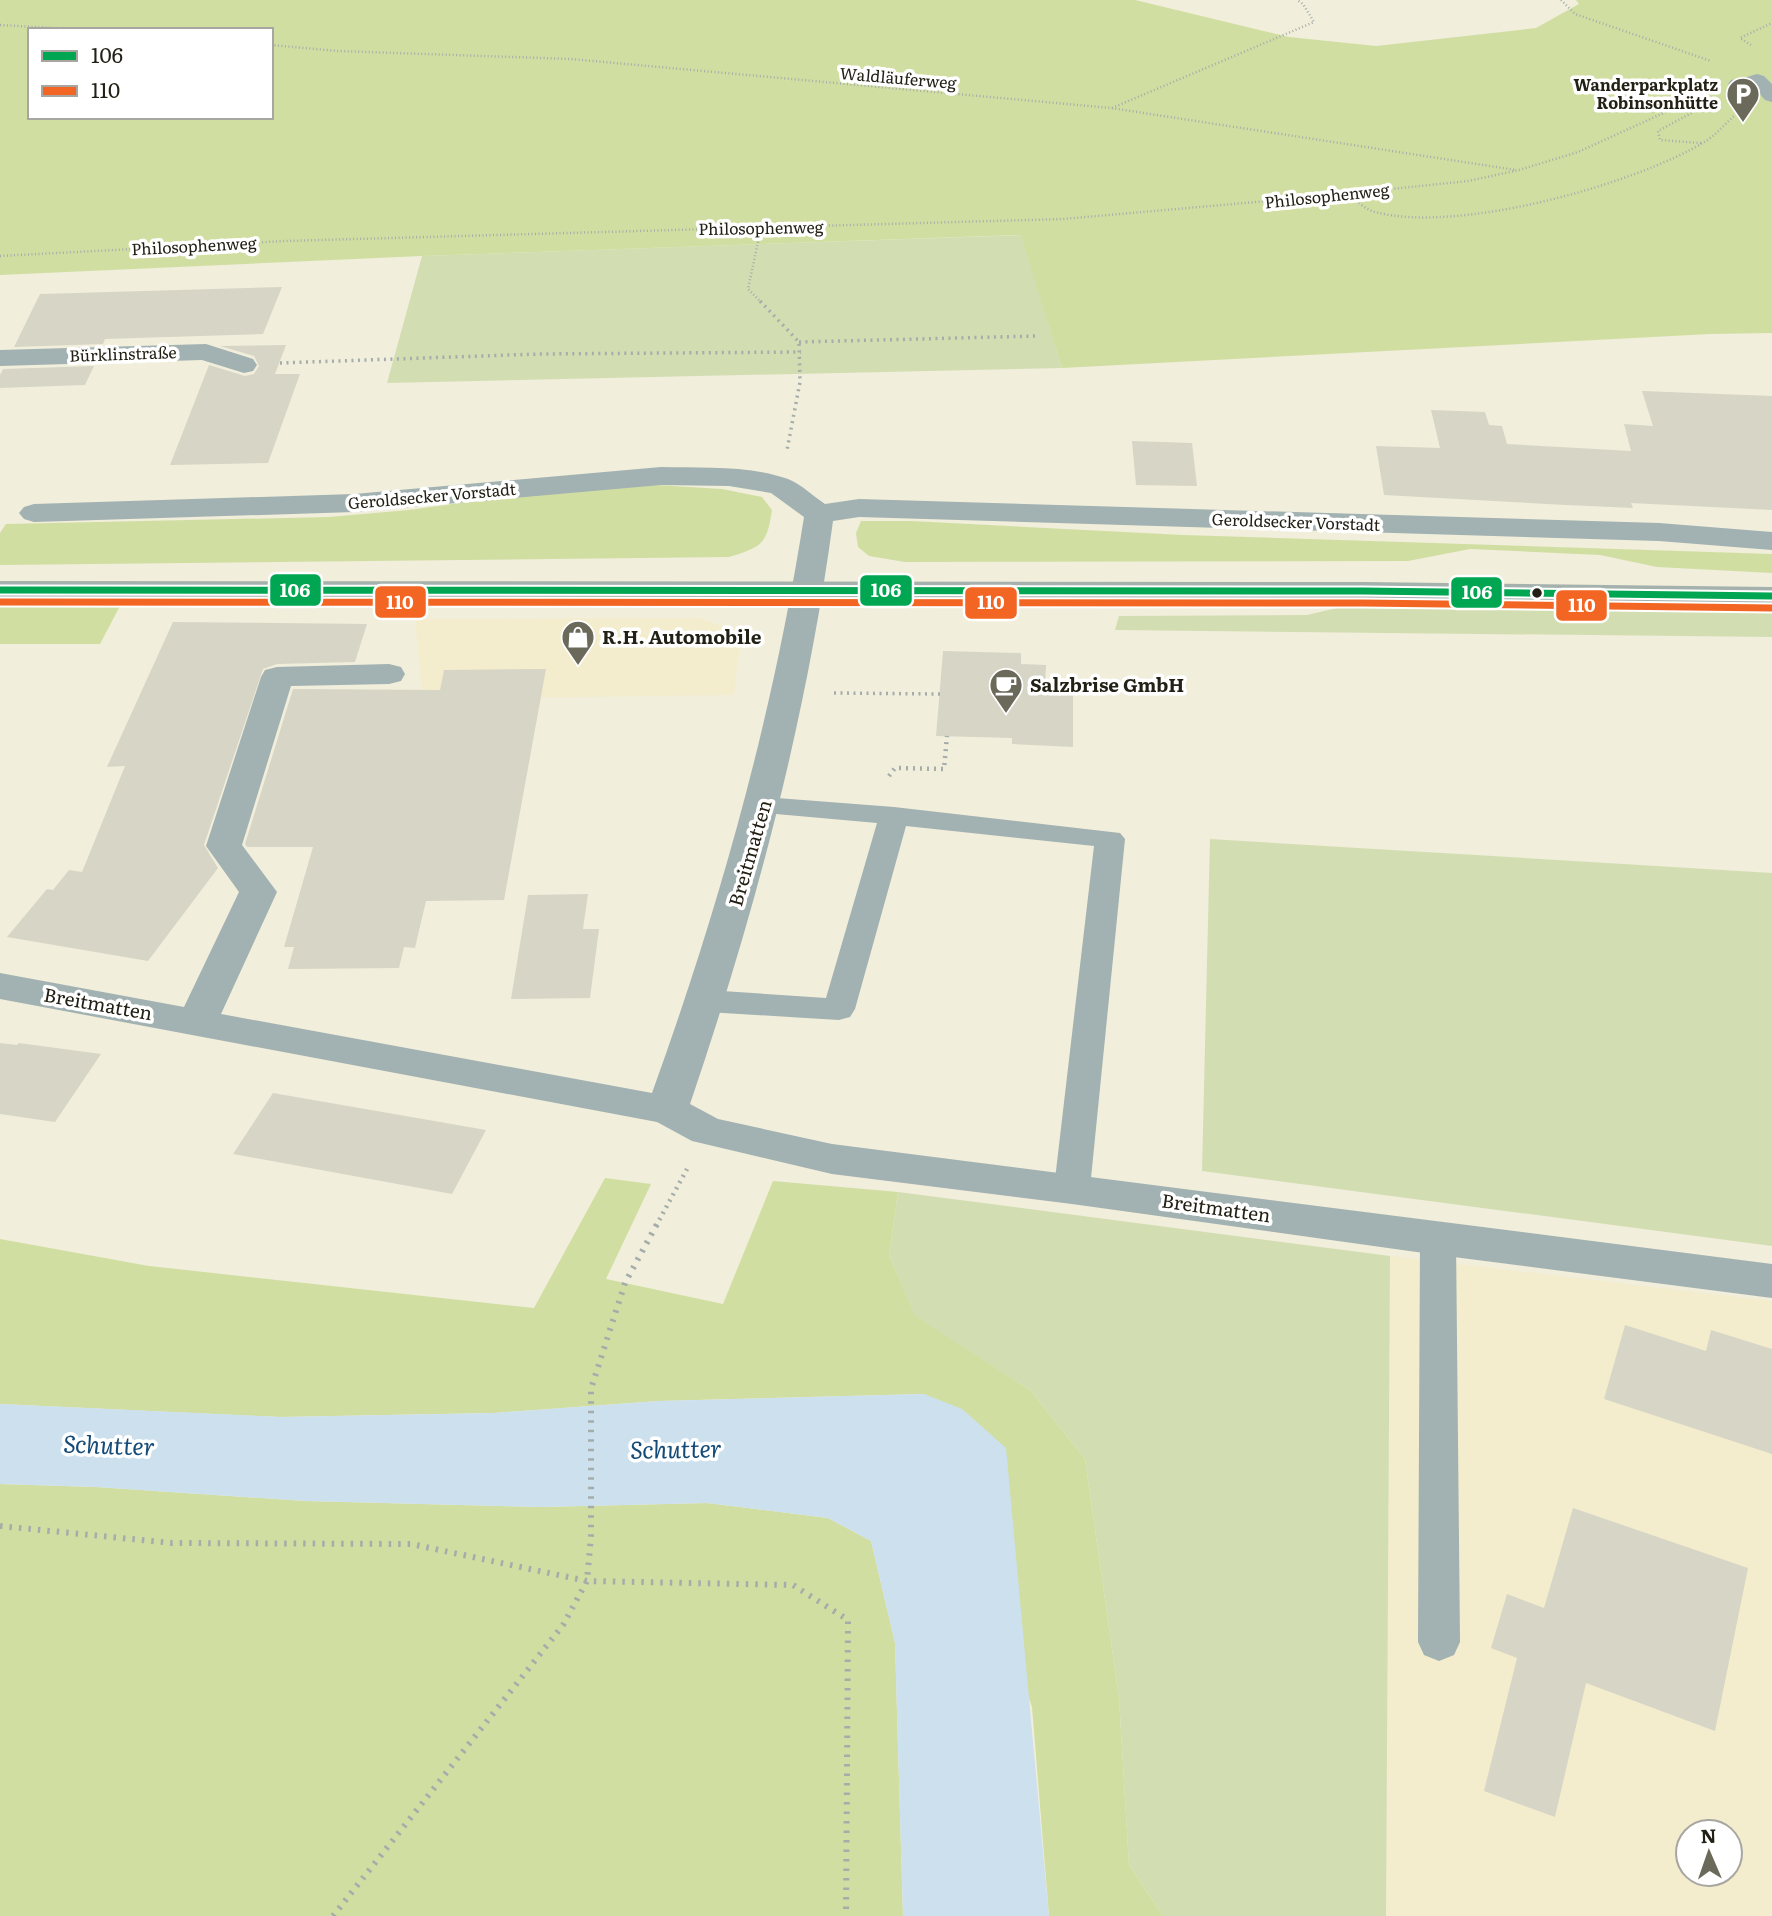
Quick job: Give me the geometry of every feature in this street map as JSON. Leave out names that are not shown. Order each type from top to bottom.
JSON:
[{"type":"main road","points":[[0,590],[1363,591],[1772,596]]},
{"type":"street","points":[[1755,81],[1772,96]]},
{"type":"street","name":"Bürklinstraße","points":[[0,358],[206,352],[244,365]]},
{"type":"street","name":"Geroldsecker Vorstadt","points":[[34,513],[354,503],[661,476],[729,477],[780,486],[820,514],[859,508],[1659,532],[1772,541]]},
{"type":"street","points":[[810,590],[820,514]]},
{"type":"street","name":"Breitmatten","points":[[667,1110],[706,1001],[764,806],[791,692],[810,590]]},
{"type":"street","points":[[197,1022],[258,892],[224,846],[278,677],[389,674]]},
{"type":"street","name":"Breitmatten","points":[[0,986],[667,1110],[708,1131],[832,1159],[1072,1188],[1438,1239],[1772,1281]]},
{"type":"lane","points":[[764,806],[882,815],[1110,839],[1072,1188]]},
{"type":"lane","points":[[706,1001],[839,1009],[882,815]]},
{"type":"lane","points":[[1438,1239],[1439,1642]]},
{"type":"path","points":[[1111,108],[1314,22],[1303,4],[1297,0]]},
{"type":"path","points":[[1561,0],[1575,14],[1755,81]]},
{"type":"path","points":[[1755,48],[1740,38],[1772,23]]},
{"type":"path","points":[[0,25],[55,28]]},
{"type":"path","name":"Waldläuferweg","points":[[273,45],[338,51],[572,60],[1111,108],[1520,170]]},
{"type":"path","points":[[1347,194],[1373,211],[1418,216],[1476,214],[1602,185],[1660,166],[1703,143],[1728,126],[1755,81]]},
{"type":"path","points":[[1703,143],[1660,140],[1658,131],[1755,81]]},
{"type":"path","name":"Philosophenweg","points":[[0,256],[299,240],[1063,219],[1347,194],[1468,181],[1520,170],[1578,152],[1697,96],[1755,81]]},
{"type":"path","points":[[761,228],[748,289],[799,342],[801,352],[797,404]]},
{"type":"path","points":[[799,342],[1037,336]]},
{"type":"path","points":[[244,365],[539,354],[801,352]]},
{"type":"path","points":[[845,693],[940,694]]},
{"type":"path","points":[[882,815],[872,802],[895,768],[944,769],[947,736]]},
{"type":"path","points":[[333,1916],[563,1625],[587,1581],[591,1536],[591,1388],[625,1283],[708,1131]]},
{"type":"path","points":[[0,1526],[172,1543],[411,1544],[587,1581],[793,1585],[848,1620],[846,1916]]},
{"type":"shaded area","name":"R.H. Automobile","points":[[698,618],[731,628],[740,642],[734,695],[438,699],[422,692],[415,619]]},
{"type":"shaded area","points":[[1390,1256],[1772,1301],[1772,1916],[1386,1916]]},
{"type":"green space","points":[[0,0],[1135,0],[1289,37],[1376,46],[1536,28],[1579,4],[1576,0],[1772,0],[1772,333],[1062,368],[1021,235],[422,256],[0,275]]},
{"type":"green space","points":[[1022,235],[1062,368],[387,383],[422,256]]},
{"type":"green space","points":[[656,485],[722,489],[762,497],[772,510],[765,538],[755,547],[729,557],[0,565],[0,533],[6,524],[329,517],[409,510],[503,497]]},
{"type":"green space","points":[[861,521],[911,521],[1183,535],[1772,554],[1772,573],[1657,567],[1600,555],[1470,549],[1408,561],[905,562],[869,556],[858,547],[856,533]]},
{"type":"green space","points":[[1371,600],[1772,612],[1772,637],[1115,630],[1119,616],[1307,615]]},
{"type":"green space","points":[[0,604],[121,604],[100,644],[0,644]]},
{"type":"green space","points":[[1210,839],[1772,873],[1772,1246],[1202,1171]]},
{"type":"green space","points":[[605,1178],[651,1184],[606,1279],[723,1304],[773,1181],[898,1192],[889,1255],[915,1316],[1030,1390],[1085,1459],[1119,1698],[1129,1865],[1163,1916],[1049,1916],[1032,1707],[924,1394],[659,1401],[494,1413],[280,1417],[0,1404],[0,1239],[149,1266],[534,1308]]},
{"type":"green space","points":[[898,1192],[1390,1256],[1386,1916],[1163,1916],[1129,1865],[1119,1698],[1085,1459],[1030,1390],[915,1317],[889,1255]]},
{"type":"green space","points":[[0,1484],[96,1487],[306,1501],[541,1507],[707,1503],[828,1518],[871,1541],[895,1643],[903,1916],[0,1916]]},
{"type":"water","name":"Schutter","points":[[924,1394],[962,1409],[1006,1448],[1049,1916],[903,1916],[895,1643],[871,1541],[828,1518],[707,1503],[541,1507],[306,1501],[96,1487],[0,1484],[0,1404],[281,1417],[494,1413],[659,1401]]},
{"type":"building","points":[[282,287],[263,334],[105,339],[103,344],[14,347],[40,294]]},
{"type":"building","points":[[286,345],[275,374],[300,374],[268,463],[170,465],[209,365],[245,376],[254,374],[259,366],[254,356],[220,346]]},
{"type":"building","points":[[94,366],[85,385],[0,388],[3,369]]},
{"type":"building","points":[[1642,391],[1772,396],[1772,510],[1631,503],[1633,508],[1384,495],[1376,446],[1440,448],[1431,410],[1485,412],[1489,425],[1502,426],[1507,444],[1631,451],[1624,424],[1653,426]]},
{"type":"building","points":[[1132,441],[1192,443],[1197,486],[1136,485]]},
{"type":"building","points":[[173,622],[367,624],[355,662],[277,664],[263,669],[204,845],[218,868],[148,961],[7,937],[47,889],[53,890],[69,870],[82,872],[125,766],[107,767]]},
{"type":"building","name":"Salzbrise GmbH","points":[[943,651],[1021,653],[1021,664],[1046,665],[1045,685],[1073,686],[1073,747],[1012,744],[1012,738],[936,736]]},
{"type":"building","points":[[546,669],[504,900],[426,901],[415,948],[404,947],[399,968],[288,969],[294,947],[284,947],[313,847],[247,847],[245,844],[293,689],[440,690],[444,670]]},
{"type":"building","points":[[588,894],[583,929],[599,929],[590,998],[511,999],[528,895]]},
{"type":"building","points":[[0,1043],[101,1054],[55,1122],[0,1114]]},
{"type":"building","points":[[273,1093],[486,1130],[452,1194],[233,1154]]},
{"type":"building","points":[[1625,1325],[1706,1351],[1711,1330],[1772,1349],[1772,1454],[1604,1399]]},
{"type":"building","points":[[1573,1508],[1748,1568],[1715,1731],[1586,1683],[1555,1817],[1484,1791],[1517,1658],[1491,1648],[1507,1594],[1544,1608]]},
{"type":"transit line","name":"106","points":[[0,590],[1363,591],[1772,596]]},
{"type":"transit line","name":"110","points":[[0,602],[1363,603],[1772,608]]},
{"type":"place","name":"Wanderparkplatz Robinsonhütte","points":[[1743,124]]},
{"type":"place","name":"R.H. Automobile","points":[[578,667]]},
{"type":"place","name":"Salzbrise GmbH","points":[[1006,715]]}]
